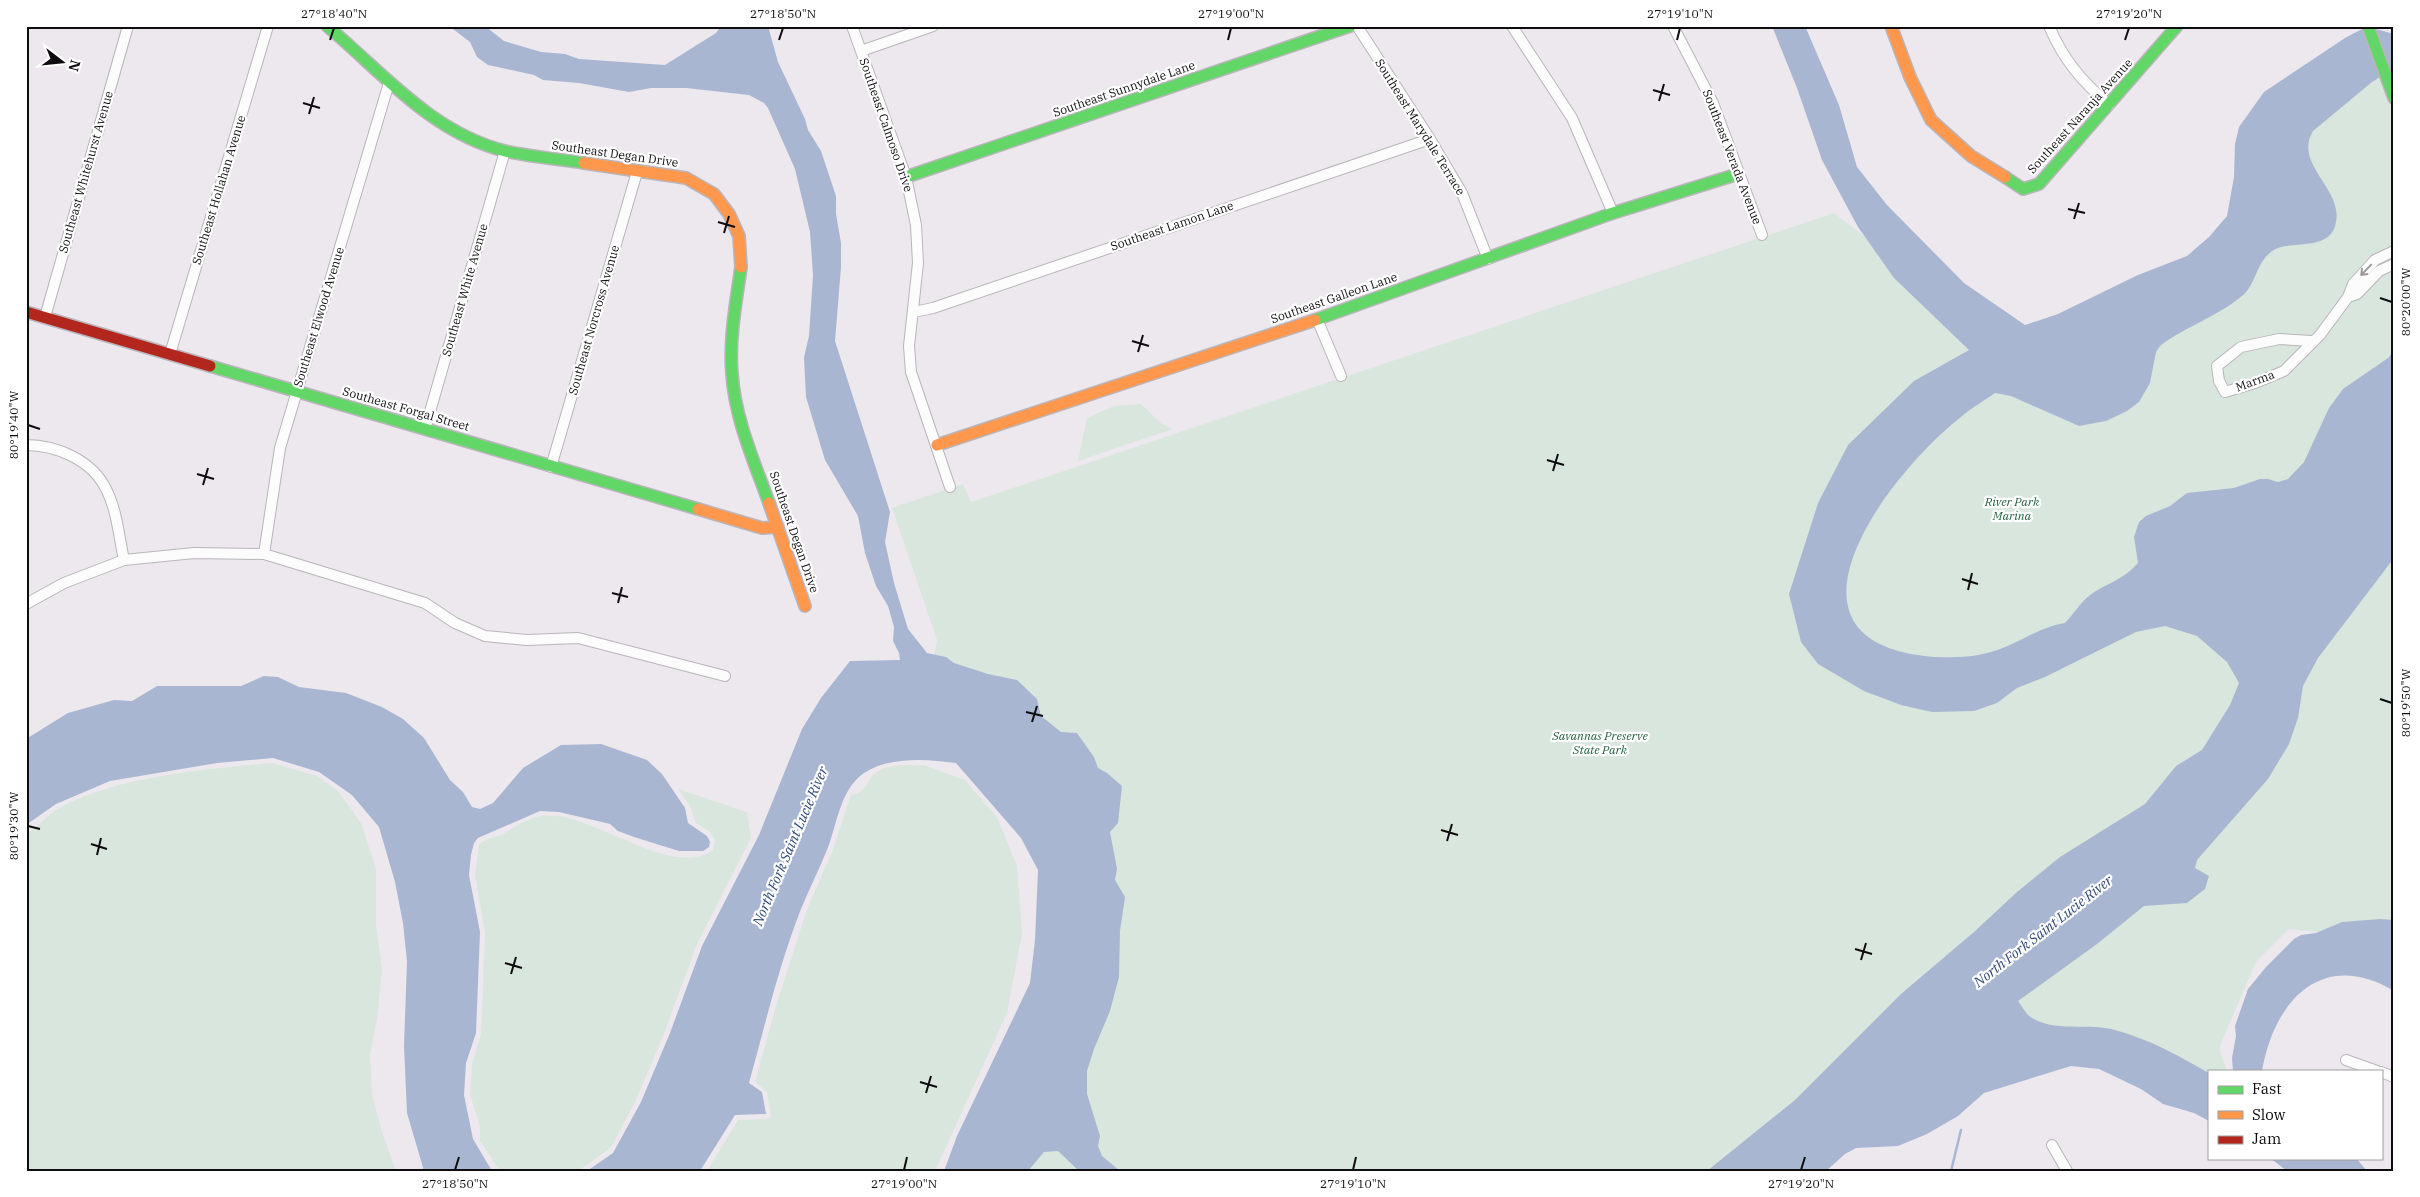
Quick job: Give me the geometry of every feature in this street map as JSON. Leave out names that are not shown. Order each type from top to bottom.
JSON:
[{"type":"street","name":"Southeast Whitehurst Avenue","points":[[44,317],[128,26]]},
{"type":"street","name":"Southeast Hollahan Avenue","points":[[170,354],[268,26]]},
{"type":"street","name":"Southeast Degan Drive","points":[[327,26],[363,56],[388,83],[431,117],[465,136],[505,151],[686,178],[714,194],[729,214],[739,236],[742,261],[732,328],[732,375],[742,428],[805,606]]},
{"type":"street","name":"Southeast Calmoso Drive","points":[[852,26],[906,177],[916,225],[918,263],[909,346],[912,372],[950,487]]},
{"type":"street","points":[[861,51],[933,26]]},
{"type":"street","name":"Southeast Sunnydale Lane","points":[[906,177],[1350,26]]},
{"type":"street","name":"Southeast Marydale Terrace","points":[[1357,26],[1430,139],[1462,193],[1488,258]]},
{"type":"street","points":[[1512,26],[1572,118],[1613,213]]},
{"type":"street","name":"Southeast Verada Avenue","points":[[1673,26],[1713,103],[1762,235]]},
{"type":"street","name":"Southeast Naranja Avenue","points":[[1891,26],[1910,77],[1931,120],[1971,156],[2023,189],[2038,184],[2177,26]]},
{"type":"street","points":[[2049,26],[2058,47],[2081,80],[2109,105]]},
{"type":"street","points":[[2368,26],[2392,93]]},
{"type":"street","name":"Southeast Elwood Avenue","points":[[264,554],[280,448],[388,83]]},
{"type":"street","name":"Southeast Lamon Lane","points":[[914,312],[933,308],[1430,139]]},
{"type":"street","name":"Southeast White Avenue","points":[[425,429],[505,151]]},
{"type":"street","name":"Southeast Norcross Avenue","points":[[551,468],[637,172]]},
{"type":"street","name":"Southeast Galleon Lane","points":[[937,445],[1317,319],[1613,213],[1738,174]]},
{"type":"street","name":"Marma","points":[[2312,341],[2279,340],[2241,347],[2217,366],[2219,381],[2226,392],[2284,371],[2320,335],[2348,298],[2353,284],[2375,260],[2394,251]]},
{"type":"street","name":"Marma","points":[[2348,298],[2357,294],[2379,270],[2394,264]]},
{"type":"street","name":"Southeast Forgal Street","points":[[26,312],[551,468],[762,528],[778,527]]},
{"type":"street","points":[[1317,319],[1341,376]]},
{"type":"street","points":[[26,445],[44,445],[68,453],[94,474],[106,488],[124,560]]},
{"type":"street","points":[[26,604],[64,583],[124,560],[194,553],[264,554],[425,603],[455,622],[485,636],[527,640],[578,638],[725,676]]},
{"type":"street","points":[[2346,1060],[2374,1070]]},
{"type":"street","points":[[2382,1072],[2394,1077]]},
{"type":"street","points":[[2052,1145],[2067,1171]]},
{"type":"green space","name":"Savannas Preserve State Park","points":[[2394,53],[2394,939],[2289,929],[2256,962],[2219,1048],[2227,1070],[2208,1070],[2208,1085],[2048,1042],[1761,1171],[993,1171],[1088,839],[930,686],[937,640],[892,508],[963,484],[971,502],[1834,213],[2034,367],[2210,283],[2267,138]]},
{"type":"green space","points":[[1141,404],[1162,424],[1173,429],[1078,461],[1087,418],[1114,406]]},
{"type":"green space","points":[[272,763],[317,776],[338,791],[361,823],[376,869],[376,924],[382,969],[377,1019],[370,1054],[372,1094],[382,1132],[396,1171],[26,1171],[26,834],[59,808],[108,788],[191,771]]},
{"type":"green space","points":[[924,765],[965,780],[997,817],[1017,866],[1022,933],[1007,1013],[935,1171],[707,1171],[738,1120],[767,1119],[771,1117],[767,1092],[755,1082],[776,1006],[806,912],[832,852],[851,795],[861,791],[873,775],[882,769],[893,766]]},
{"type":"green space","points":[[678,789],[747,812],[751,838],[697,944],[665,1031],[636,1100],[609,1149],[578,1171],[500,1171],[480,1141],[480,1126],[470,1095],[472,1064],[481,1034],[485,933],[475,875],[479,845],[531,819],[541,816],[561,817],[583,823],[653,851],[675,857],[696,857],[713,850],[715,840],[710,832],[696,823],[690,806]]},
{"type":"water","name":"North Fork Saint Lucie River","points":[[449,26],[485,26],[504,41],[541,52],[565,54],[579,59],[665,65],[716,33],[721,26],[768,26],[778,62],[805,119],[808,130],[821,151],[836,196],[836,214],[841,243],[841,267],[835,341],[890,512],[885,542],[894,583],[908,629],[927,653],[946,657],[954,663],[988,674],[1017,680],[1037,699],[1041,716],[1061,732],[1077,733],[1094,757],[1098,768],[1122,786],[1118,823],[1110,832],[1117,869],[1115,880],[1125,897],[1120,931],[1119,977],[1110,1011],[1087,1071],[1087,1094],[1100,1136],[1098,1146],[1102,1156],[1120,1171],[1079,1171],[1058,1151],[1044,1152],[1028,1171],[944,1171],[957,1136],[1030,983],[1035,940],[1038,870],[1021,838],[956,763],[933,760],[909,760],[885,764],[864,773],[856,780],[844,798],[827,850],[801,909],[786,952],[749,1083],[762,1092],[766,1114],[735,1115],[700,1171],[587,1171],[613,1153],[641,1102],[670,1033],[702,946],[759,835],[802,729],[821,698],[850,661],[900,660],[893,641],[894,627],[888,606],[876,586],[865,553],[858,516],[825,460],[806,397],[804,357],[809,336],[813,275],[810,232],[795,169],[768,108],[764,103],[749,95],[686,88],[651,88],[629,92],[579,83],[543,80],[534,75],[488,65],[477,57],[470,42]]},
{"type":"water","name":"North Fork Saint Lucie River","points":[[1772,26],[1805,26],[1839,105],[1857,167],[1887,205],[1964,283],[2025,325],[2058,314],[2138,275],[2187,256],[2209,237],[2227,216],[2234,177],[2235,144],[2239,127],[2264,92],[2345,38],[2362,29],[2376,29],[2394,34],[2394,74],[2383,75],[2372,82],[2313,131],[2309,143],[2309,154],[2313,166],[2333,198],[2336,222],[2332,232],[2318,242],[2278,248],[2271,252],[2262,262],[2250,286],[2242,296],[2222,310],[2160,346],[2156,352],[2150,383],[2139,402],[2127,411],[2106,421],[2079,426],[2011,396],[1995,393],[1969,411],[1932,443],[1902,476],[1874,514],[1855,553],[1846,590],[1854,622],[1882,645],[1935,657],[1963,657],[1991,652],[2046,628],[2065,623],[2089,596],[2126,574],[2138,563],[2134,537],[2139,522],[2146,516],[2170,506],[2187,493],[2234,488],[2260,479],[2278,482],[2288,479],[2304,462],[2329,408],[2343,389],[2388,358],[2394,351],[2394,558],[2318,658],[2303,686],[2298,718],[2289,744],[2268,779],[2197,860],[2195,868],[2209,876],[2205,889],[2187,903],[2144,906],[2097,944],[2018,1001],[2030,1017],[2042,1022],[2052,1025],[2115,1030],[2164,1048],[2208,1072],[2208,1120],[2194,1113],[2163,1104],[2141,1089],[2099,1069],[2071,1066],[1984,1093],[1958,1116],[1927,1134],[1898,1146],[1856,1148],[1845,1154],[1826,1171],[1707,1171],[1795,1100],[1901,994],[1974,932],[2017,892],[2060,857],[2145,804],[2176,766],[2202,750],[2230,705],[2239,683],[2227,662],[2197,636],[2165,626],[2136,632],[2045,677],[2017,688],[1997,703],[1974,711],[1932,712],[1901,705],[1864,691],[1818,664],[1801,642],[1789,594],[1818,503],[1848,445],[1914,381],[1969,350],[1894,278],[1858,227],[1822,160],[1797,88]]},
{"type":"water","points":[[264,676],[278,677],[299,687],[346,693],[382,707],[403,719],[424,738],[450,780],[463,792],[472,807],[480,809],[493,803],[523,768],[561,745],[601,744],[647,760],[662,774],[685,808],[688,823],[707,836],[710,842],[709,847],[703,851],[679,851],[618,831],[610,824],[559,812],[540,811],[478,838],[474,843],[469,875],[480,932],[476,1033],[466,1063],[464,1095],[473,1139],[492,1171],[424,1171],[407,1113],[404,1046],[407,961],[403,923],[395,882],[379,827],[352,795],[319,772],[273,758],[217,763],[110,781],[56,804],[26,825],[26,739],[68,713],[114,700],[132,701],[157,686],[241,686]]},
{"type":"water","points":[[2380,919],[2394,920],[2394,991],[2368,979],[2345,976],[2324,979],[2306,989],[2290,1004],[2278,1023],[2268,1046],[2262,1070],[2233,1070],[2235,1026],[2248,989],[2266,967],[2294,939],[2301,935],[2316,933],[2342,922]]},
{"type":"water","points":[[2273,1160],[2358,1160],[2367,1171],[2287,1171]]},
{"type":"waterway","points":[[1951,1171],[1961,1130]]},
{"type":"traffic: fast","points":[[327,26],[410,99],[431,116],[454,130],[479,142],[505,151],[584,163]]},
{"type":"traffic: fast","points":[[906,177],[1350,26]]},
{"type":"traffic: fast","points":[[2005,177],[2023,189],[2039,184],[2177,26]]},
{"type":"traffic: fast","points":[[2368,26],[2394,98]]},
{"type":"traffic: fast","points":[[1315,320],[1613,213],[1738,174]]},
{"type":"traffic: fast","points":[[741,267],[731,347],[734,391],[741,424],[769,503]]},
{"type":"traffic: fast","points":[[210,366],[698,509]]},
{"type":"traffic: slow","points":[[1891,26],[1910,77],[1931,120],[1971,156],[2005,177]]},
{"type":"traffic: slow","points":[[584,163],[686,178],[714,194],[729,214],[739,236],[741,267]]},
{"type":"traffic: slow","points":[[937,445],[1315,320]]},
{"type":"traffic: slow","points":[[769,503],[805,606]]},
{"type":"traffic: slow","points":[[698,509],[762,528],[778,527]]},
{"type":"traffic: jam","points":[[26,312],[210,366]]},
{"type":"park label","name":"River Park Marina","points":[[2012,509]]}]
